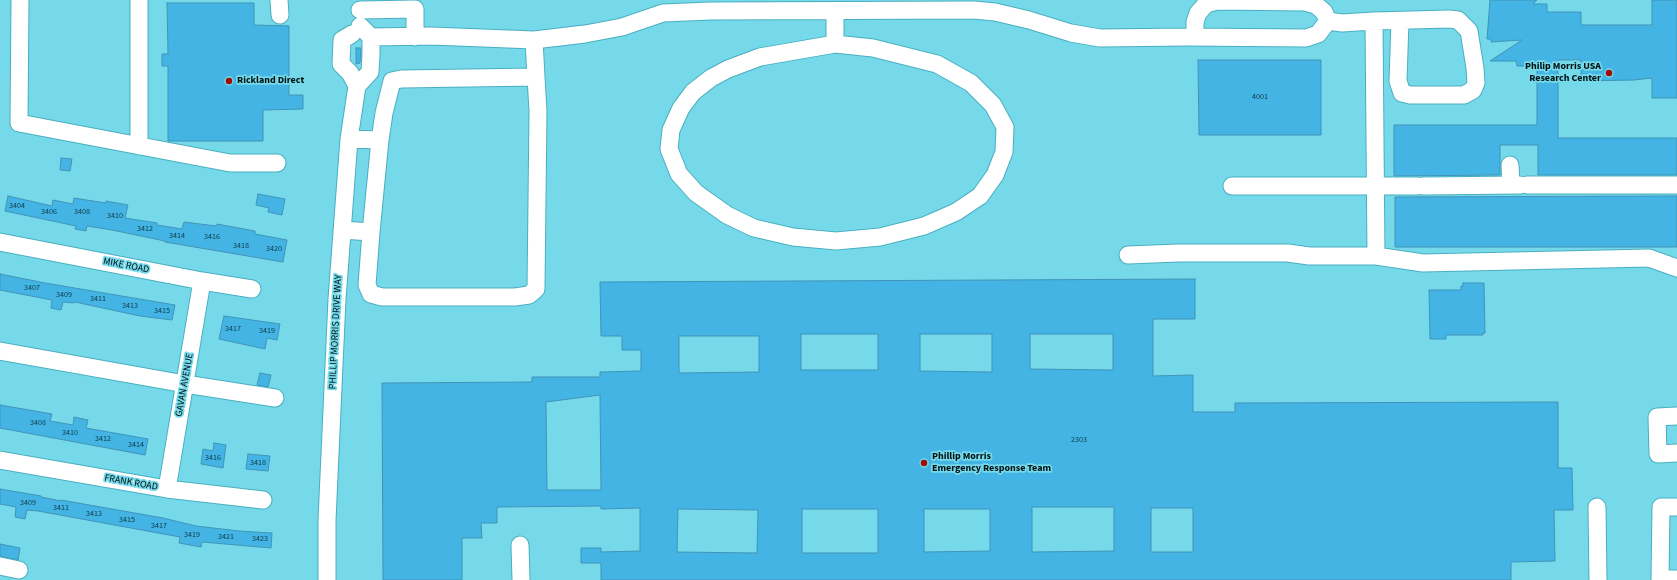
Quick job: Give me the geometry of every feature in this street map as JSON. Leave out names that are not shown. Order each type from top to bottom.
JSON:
[{"type":"street","points":[[20,0],[19,123],[230,163],[277,163]]},
{"type":"street","points":[[139,0],[139,146]]},
{"type":"street","points":[[1195,37],[1195,22],[1198,13],[1206,4],[1217,1],[1305,2],[1316,5],[1324,12],[1328,21]]},
{"type":"street","points":[[835,44],[837,6]]},
{"type":"street","points":[[360,21],[423,36],[534,40],[585,34],[622,27],[663,13],[837,6],[974,10],[995,12],[1029,20],[1071,33],[1100,38],[1306,38],[1318,34],[1328,21]]},
{"type":"street","points":[[360,21],[414,9],[423,36]]},
{"type":"street","points":[[1328,21],[1342,23],[1400,20],[1458,20],[1469,31],[1476,76],[1476,83],[1473,90],[1464,95],[1402,93],[1398,81],[1400,20]]},
{"type":"street","name":"PHILLIP MORRIS DRIVE WAY","points":[[327,580],[328,512],[337,299],[353,79],[360,21]]},
{"type":"street","points":[[1374,21],[1376,256]]},
{"type":"street","points":[[534,40],[536,78],[538,119],[536,290],[529,295],[515,297],[382,297],[372,294],[367,285],[371,232],[380,140],[384,113],[392,81],[401,79],[536,78]]},
{"type":"street","points":[[835,44],[873,48],[937,64],[971,83],[993,105],[1005,127],[1004,152],[995,175],[980,196],[956,212],[924,226],[880,237],[836,242],[793,237],[754,228],[727,214],[696,193],[679,174],[669,149],[671,130],[681,108],[693,92],[712,78],[728,69],[760,57],[835,44]]},
{"type":"street","points":[[349,139],[380,140]]},
{"type":"street","points":[[1510,165],[1519,185]]},
{"type":"street","points":[[1232,186],[1677,185]]},
{"type":"street","points":[[342,230],[371,232]]},
{"type":"street","name":"MIKE ROAD","points":[[0,242],[202,281],[252,289]]},
{"type":"street","points":[[1128,255],[1178,253],[1288,253],[1309,256],[1376,256],[1423,263],[1649,258],[1677,268]]},
{"type":"street","name":"GAVAN AVENUE","points":[[167,489],[202,281]]},
{"type":"street","points":[[0,351],[185,384],[275,398]]},
{"type":"street","points":[[1677,416],[1657,417],[1658,454],[1677,453]]},
{"type":"street","name":"FRANK ROAD","points":[[0,460],[167,489],[263,500]]},
{"type":"street","points":[[1677,506],[1660,507],[1660,578],[1677,579]]},
{"type":"street","points":[[1596,507],[1598,580]]},
{"type":"street","points":[[520,545],[521,580]]},
{"type":"street","points":[[0,566],[19,570]]},
{"type":"building","points":[[1490,0],[1537,0],[1533,4],[1547,4],[1547,12],[1581,12],[1581,25],[1652,25],[1652,0],[1677,0],[1677,98],[1652,98],[1652,78],[1634,80],[1581,81],[1581,60],[1558,60],[1558,138],[1677,138],[1677,175],[1538,175],[1538,145],[1500,145],[1500,175],[1394,176],[1394,125],[1537,125],[1537,66],[1517,66],[1516,61],[1490,61],[1522,40],[1491,42],[1491,39],[1487,39]]},
{"type":"building","name":"Rickland Direct","points":[[167,3],[254,3],[254,25],[289,26],[289,95],[303,95],[303,109],[263,110],[263,141],[168,141],[168,66],[162,66],[162,54],[168,54]]},
{"type":"building","points":[[356,48],[361,48],[360,63],[356,64]]},
{"type":"building","points":[[1198,60],[1321,60],[1321,135],[1199,135]]},
{"type":"building","points":[[61,158],[72,159],[70,171],[60,170]]},
{"type":"building","points":[[258,194],[285,199],[282,215],[268,212],[269,208],[256,205]]},
{"type":"building","points":[[8,196],[52,206],[53,200],[73,204],[74,198],[106,203],[106,201],[128,205],[125,218],[157,223],[157,225],[182,229],[184,222],[216,226],[217,224],[255,231],[255,234],[287,240],[283,262],[165,242],[87,226],[86,231],[75,229],[76,226],[5,211]]},
{"type":"building","points":[[1677,196],[1677,247],[1395,247],[1395,197]]},
{"type":"building","points":[[0,274],[175,305],[172,320],[140,316],[75,302],[63,302],[61,310],[51,308],[52,300],[0,290]]},
{"type":"building","points":[[1195,279],[1195,319],[1153,319],[1153,376],[1193,375],[1193,412],[1235,412],[1235,403],[1558,402],[1558,468],[1572,468],[1573,510],[1554,510],[1555,561],[1511,562],[1511,580],[601,580],[601,563],[581,563],[581,548],[601,548],[601,552],[640,551],[640,508],[601,509],[601,506],[497,507],[497,523],[481,523],[482,538],[462,538],[462,580],[383,580],[382,383],[532,382],[532,377],[600,377],[600,372],[641,371],[641,350],[622,350],[622,336],[601,336],[600,282]],"holes":[[[801,334],[878,334],[878,370],[801,370]],[[920,334],[992,334],[992,372],[920,371]],[[1030,334],[1113,334],[1113,370],[1030,369]],[[679,336],[759,336],[759,372],[679,373]],[[600,395],[601,490],[547,490],[546,402]],[[1032,507],[1114,507],[1114,551],[1032,552]],[[1151,508],[1193,508],[1193,552],[1151,552]],[[678,509],[758,510],[757,553],[677,552]],[[802,509],[878,509],[878,553],[802,553]],[[924,509],[990,509],[990,551],[924,552]]]},
{"type":"building","points":[[1463,283],[1484,283],[1485,333],[1483,333],[1483,335],[1446,335],[1446,339],[1430,339],[1429,290],[1461,290]]},
{"type":"building","points":[[224,316],[280,324],[277,340],[267,338],[265,349],[219,339]]},
{"type":"building","points":[[260,373],[271,375],[268,387],[257,385]]},
{"type":"building","points":[[0,405],[52,414],[50,421],[73,425],[74,417],[88,420],[86,428],[148,439],[145,455],[0,428]]},
{"type":"building","points":[[214,443],[226,445],[223,468],[201,464],[203,449],[213,451]]},
{"type":"building","points":[[248,454],[270,456],[268,471],[246,469]]},
{"type":"building","points":[[0,489],[163,518],[196,526],[272,533],[271,548],[202,542],[201,547],[179,543],[180,537],[38,511],[27,510],[25,519],[15,517],[16,507],[0,504]]},
{"type":"building","points":[[0,544],[20,548],[18,560],[0,556]]},
{"type":"place","name":"Philip Morris USA Research Center","points":[[1609,73]]},
{"type":"place","name":"Rickland Direct","points":[[229,81]]},
{"type":"place","name":"Phillip Morris Emergency Response Team","points":[[924,463]]}]
